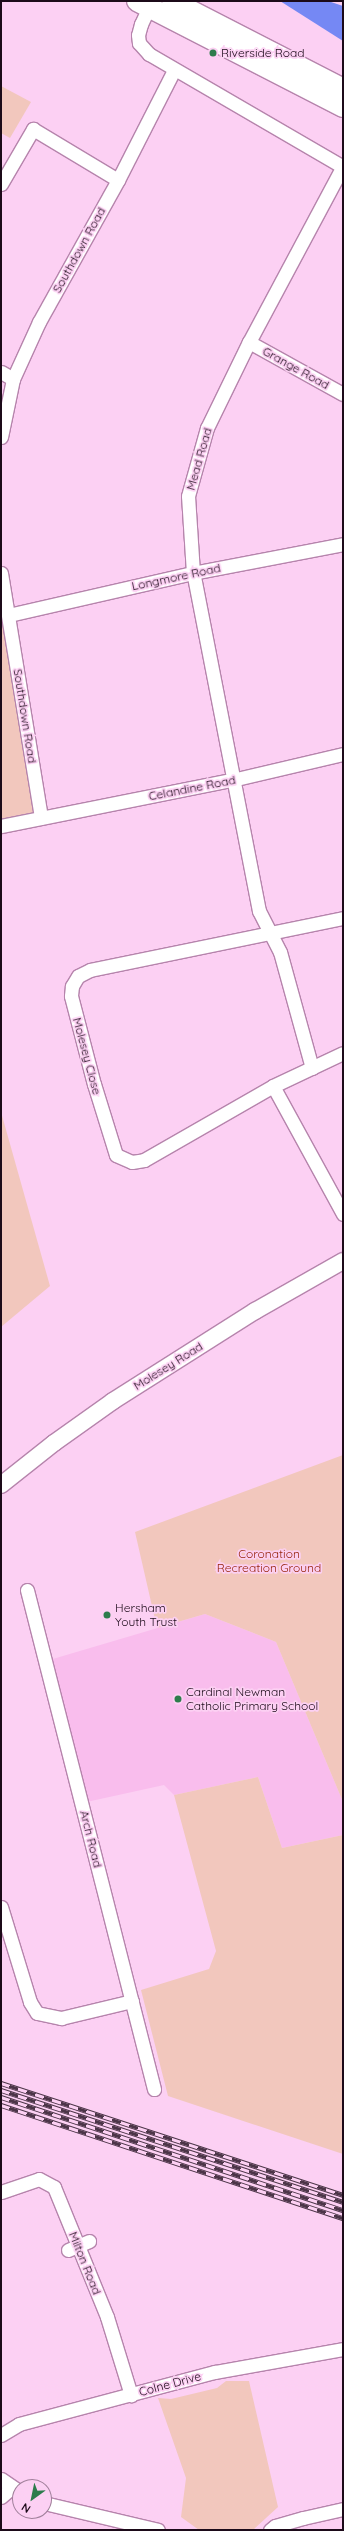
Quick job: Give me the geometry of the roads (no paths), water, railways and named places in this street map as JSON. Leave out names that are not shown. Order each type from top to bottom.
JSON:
[{"type":"main road","points":[[172,1],[343,89]]},
{"type":"main road","points":[[143,4],[343,107]]},
{"type":"street","points":[[143,4],[139,43],[149,54],[174,70],[343,166]]},
{"type":"street","name":"Southdown Road","points":[[1,437],[13,379],[39,322],[118,180],[174,70]]},
{"type":"street","points":[[1,184],[33,129],[118,180]]},
{"type":"street","name":"Mead Road","points":[[270,934],[259,911],[232,780],[193,573],[188,496],[207,428],[249,342],[343,166]]},
{"type":"street","name":"Grange Road","points":[[249,342],[343,394]]},
{"type":"street","points":[[1,372],[13,379]]},
{"type":"street","name":"Longmore Road","points":[[9,615],[193,573],[343,544]]},
{"type":"street","name":"Southdown Road","points":[[1,574],[9,615],[41,818]]},
{"type":"street","name":"Celandine Road","points":[[41,818],[232,780],[343,754]]},
{"type":"street","points":[[1,826],[41,818]]},
{"type":"street","name":"Molesey Close","points":[[343,918],[90,970],[78,976],[72,986],[71,996],[116,1155],[123,1160],[132,1162],[144,1160],[273,1086],[343,1053]]},
{"type":"street","points":[[270,934],[280,952],[312,1068]]},
{"type":"street","points":[[273,1086],[343,1214]]},
{"type":"street","name":"Molesey Road","points":[[1,1485],[54,1443],[113,1401],[255,1312],[343,1261]]},
{"type":"street","name":"Arch Road","points":[[27,1590],[154,2089]]},
{"type":"street","points":[[1,1907],[30,2002],[37,2013],[61,2018],[132,2001]]},
{"type":"street","name":"Milton Road","points":[[1,2192],[39,2179],[54,2187],[107,2317],[131,2395]]},
{"type":"street","name":"Colne Drive","points":[[1,2435],[19,2424],[215,2372],[343,2349]]},
{"type":"street","points":[[1,2497],[11,2487]]},
{"type":"street","points":[[52,2505],[131,2526],[158,2530]]},
{"type":"street","points":[[270,2530],[275,2526],[343,2509]]},
{"type":"water","points":[[280,1],[328,1],[343,6],[343,41]]},
{"type":"railway","points":[[1,2083],[343,2195]]},
{"type":"railway","points":[[1,2090],[343,2202]]},
{"type":"railway","points":[[1,2097],[343,2210]]},
{"type":"railway","points":[[1,2105],[343,2218]]},
{"type":"place","name":"Riverside Road","points":[[213,53]]},
{"type":"place","name":"Hersham Youth Trust","points":[[107,1615]]},
{"type":"place","name":"Cardinal Newman Catholic Primary School","points":[[178,1699]]},
{"type":"park label","name":"Coronation Recreation Ground","points":[[269,1561]]}]
